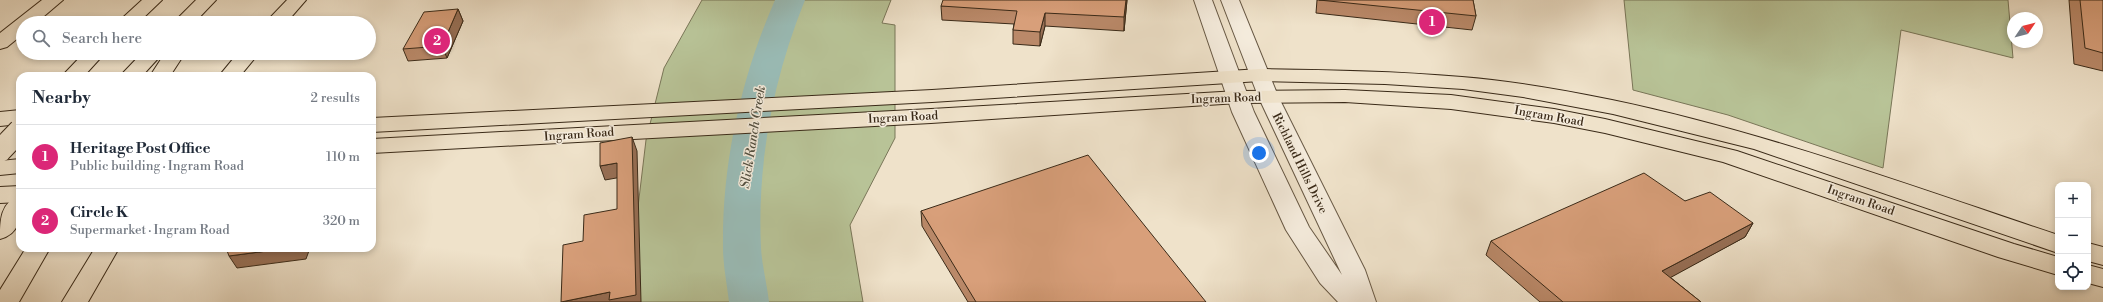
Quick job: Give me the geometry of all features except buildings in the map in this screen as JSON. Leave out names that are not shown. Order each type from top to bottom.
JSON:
[{"type":"main road","points":[[34,16],[54,0]]},
{"type":"main road","points":[[135,16],[153,0]]},
{"type":"main road","points":[[191,16],[208,0]]},
{"type":"main road","points":[[199,16],[208,0]]},
{"type":"main road","points":[[282,16],[297,0]]},
{"type":"main road","points":[[0,43],[16,30]]},
{"type":"main road","points":[[76,72],[89,60]]},
{"type":"main road","points":[[134,72],[146,60]]},
{"type":"main road","points":[[163,72],[170,60]]},
{"type":"main road","points":[[232,72],[243,60]]},
{"type":"main road","name":"Ingram Road","points":[[1235,87],[1260,75],[1385,78],[1463,83],[1554,106],[1613,127],[1729,156],[1962,224],[2055,243]]},
{"type":"main road","name":"Ingram Road","points":[[376,125],[657,120],[932,106],[1235,87],[1268,96],[1345,96],[1554,106]]},
{"type":"main road","points":[[0,118],[16,117]]},
{"type":"main road","name":"Ingram Road","points":[[376,146],[657,120]]},
{"type":"main road","points":[[0,151],[16,134]]},
{"type":"main road","points":[[0,141],[16,140]]},
{"type":"main road","points":[[0,168],[16,166]]},
{"type":"main road","points":[[0,231],[14,201]]},
{"type":"main road","name":"Ingram Road","points":[[1962,224],[2055,265]]},
{"type":"main road","points":[[6,302],[36,252]]},
{"type":"main road","points":[[74,302],[104,252]]},
{"type":"main road","points":[[2091,253],[2103,256]]},
{"type":"main road","points":[[2091,275],[2103,278]]},
{"type":"street","points":[[1203,0],[1235,87],[1274,183],[1298,230],[1329,277],[1354,302]]},
{"type":"street","name":"Richland Hills Drive","points":[[1230,0],[1268,96],[1352,270],[1363,302]]},
{"type":"green space","points":[[702,0],[891,0],[882,23],[895,25],[895,138],[850,225],[863,302],[635,302],[635,232],[646,140],[664,68]]},
{"type":"green space","points":[[1624,0],[2008,0],[2009,12],[2007,12],[2007,48],[2012,48],[2013,58],[1901,30],[1883,168],[1728,115],[1633,90]]},
{"type":"waterway","name":"Slick Ranch Creek","points":[[749,302],[742,248],[742,216],[747,153],[752,121],[767,59],[790,0]]},
{"type":"place","name":"Heritage Post Office","points":[[1432,22]]},
{"type":"place","name":"Circle K","points":[[437,41]]}]
